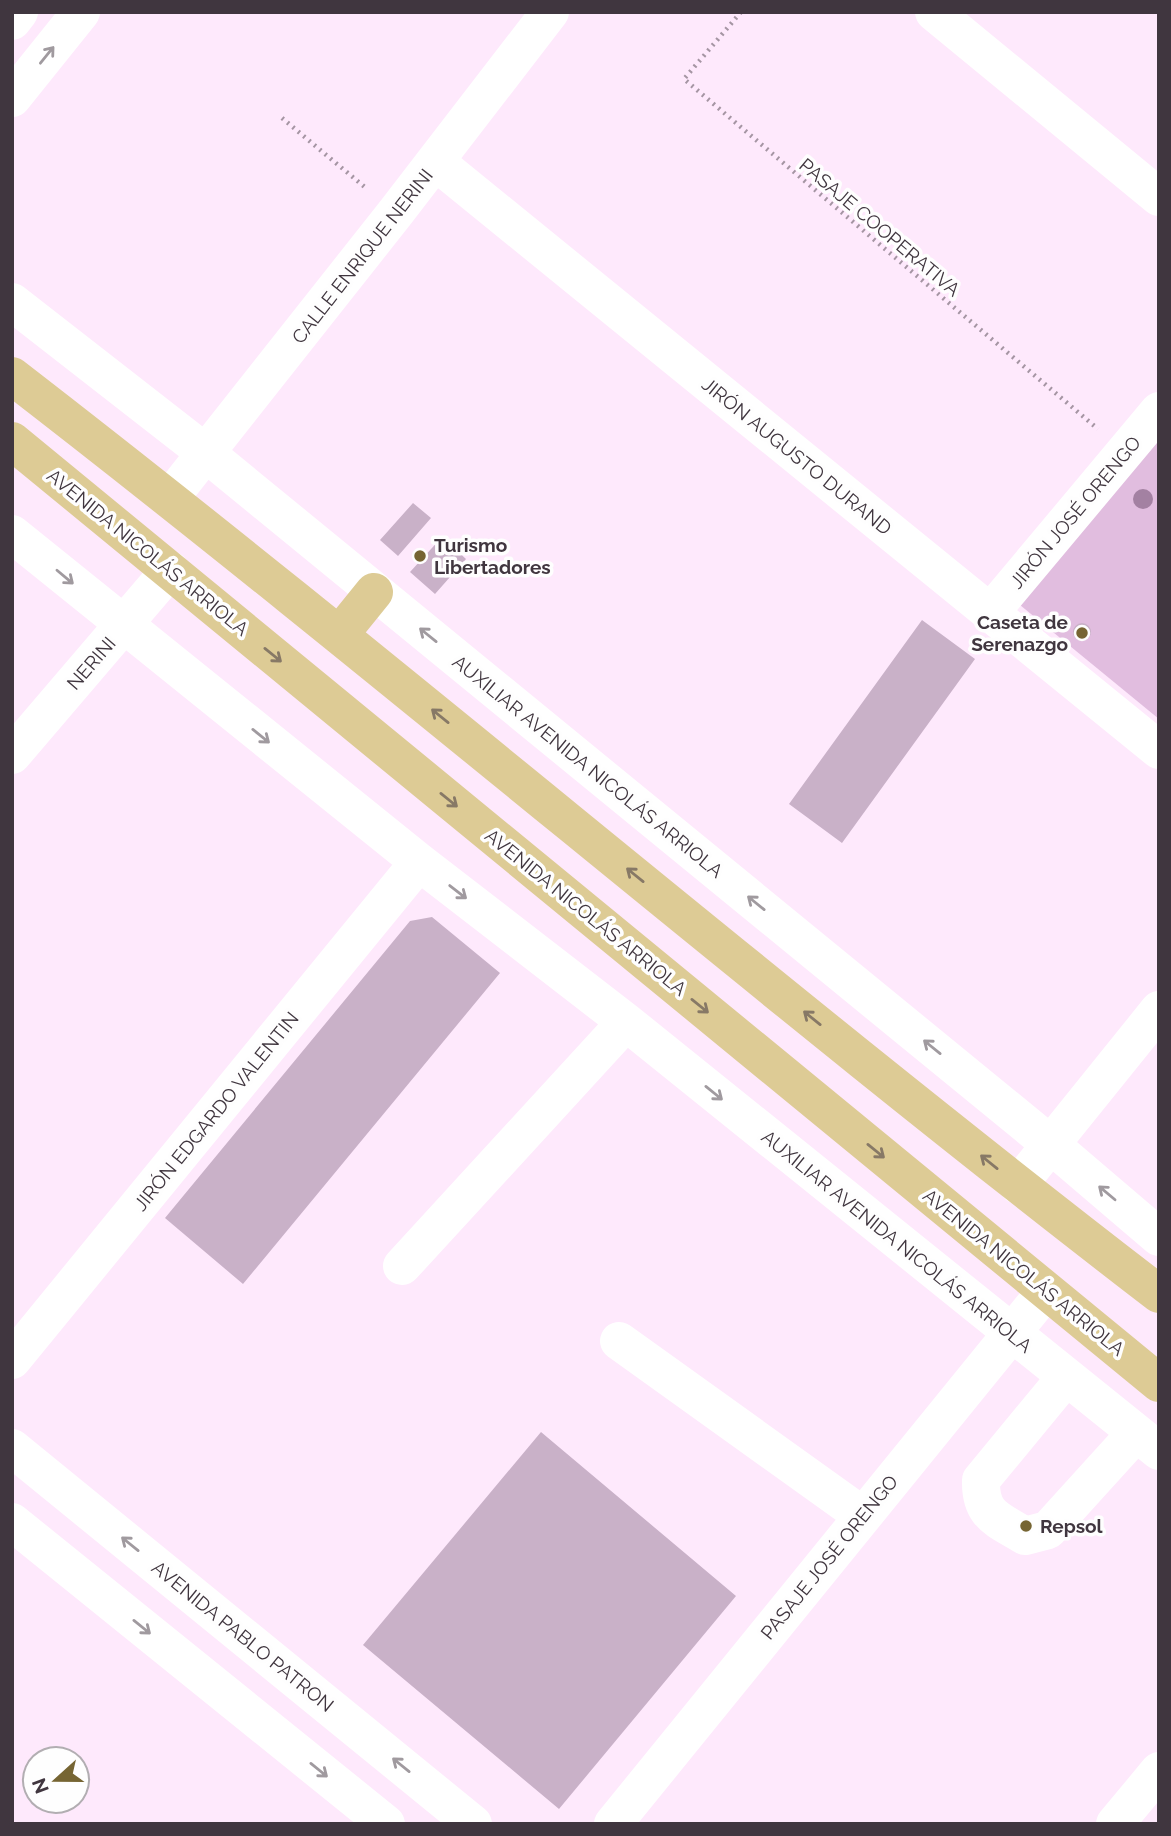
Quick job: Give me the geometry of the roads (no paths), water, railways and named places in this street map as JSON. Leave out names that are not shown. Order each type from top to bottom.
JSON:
[{"type":"main road","points":[[12,376],[340,634],[1018,1185],[1159,1294]]},
{"type":"main road","name":"AVENIDA NICOLÁS ARRIOLA","points":[[12,441],[1159,1383]]},
{"type":"main road","points":[[340,634],[374,592]]},
{"type":"street","points":[[12,21],[19,12]]},
{"type":"street","points":[[12,98],[81,12]]},
{"type":"street","name":"CALLE ENRIQUE NERINI","points":[[170,498],[436,162],[550,12]]},
{"type":"street","points":[[934,12],[1159,197]]},
{"type":"street","name":"JIRÓN AUGUSTO DURAND","points":[[436,162],[1159,750]]},
{"type":"street","name":"AUXILIAR AVENIDA NICOLÁS ARRIOLA","points":[[12,302],[207,454],[1050,1144],[1159,1237]]},
{"type":"street","name":"JIRÓN JOSÉ ORENGO","points":[[990,613],[1159,411]]},
{"type":"street","name":"AUXILIAR AVENIDA NICOLÁS ARRIOLA","points":[[12,534],[419,862],[626,1022],[1147,1442]]},
{"type":"street","name":"NERINI","points":[[12,755],[170,570]]},
{"type":"street","name":"JIRÓN EDGARDO VALENTIN","points":[[12,1360],[419,862]]},
{"type":"street","points":[[1018,1185],[1159,1010]]},
{"type":"street","points":[[402,1266],[626,1022]]},
{"type":"street","name":"PASAJE JOSÉ ORENGO","points":[[612,1824],[1046,1290]]},
{"type":"street","points":[[619,1341],[863,1516]]},
{"type":"street","points":[[1066,1377],[981,1480],[981,1493],[987,1511],[1025,1536],[1048,1530],[1147,1442]]},
{"type":"street","name":"AVENIDA PABLO PATRON","points":[[12,1448],[473,1824]]},
{"type":"street","points":[[12,1522],[386,1824]]},
{"type":"street","points":[[1115,1824],[1159,1771]]},
{"type":"street","points":[[398,1824],[435,1792]]},
{"type":"place","name":"Turismo Libertadores","points":[[420,556]]},
{"type":"place","name":"Caseta de Serenazgo","points":[[1082,633]]},
{"type":"place","name":"Repsol","points":[[1026,1526]]}]
